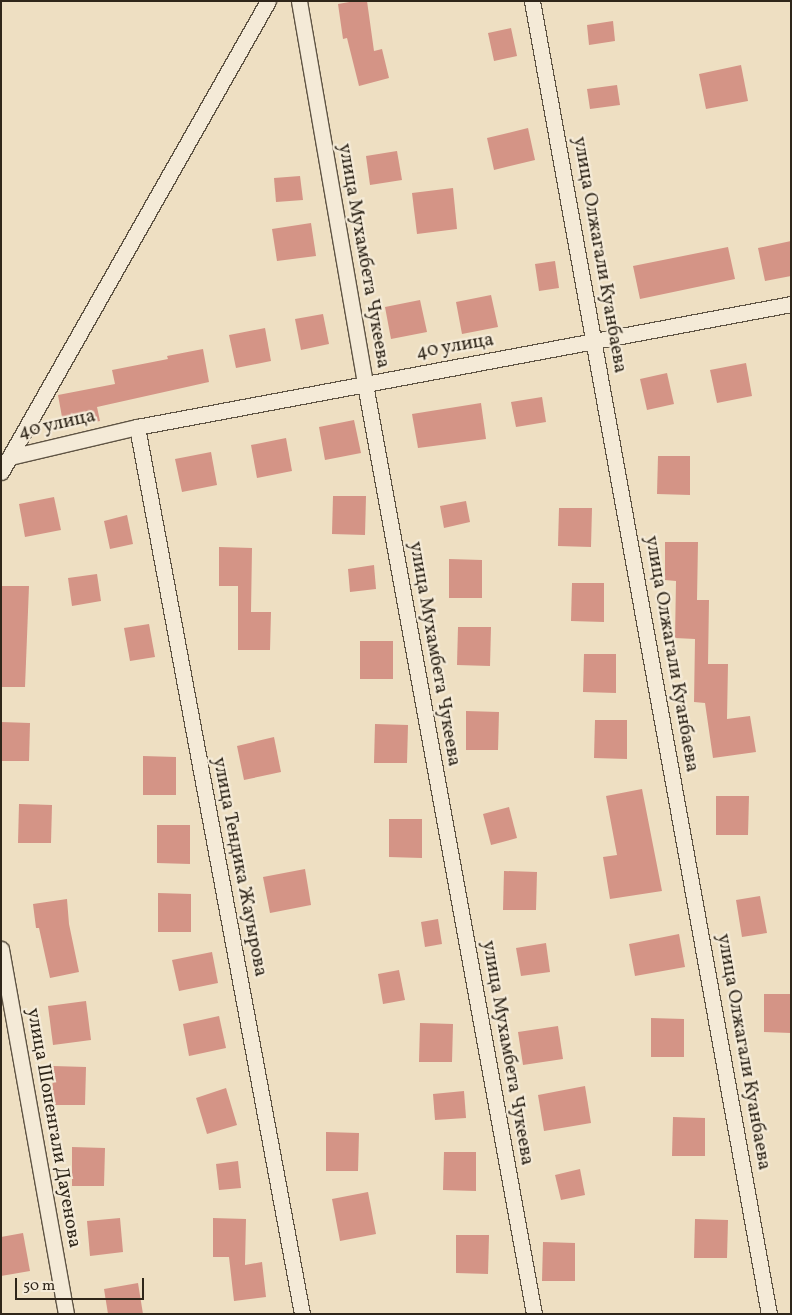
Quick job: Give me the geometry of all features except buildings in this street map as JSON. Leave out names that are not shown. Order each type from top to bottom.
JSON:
[{"type":"street","points":[[1,472],[268,1]]},
{"type":"street","name":"улица Мухамбета Чукеева","points":[[299,1],[365,384],[534,1314]]},
{"type":"street","name":"улица Олжагали Куанбаева","points":[[532,1],[770,1314]]},
{"type":"street","name":"40 улица","points":[[10,456],[137,427],[791,304]]},
{"type":"street","name":"улица Тендика Жауырова","points":[[137,427],[302,1314]]},
{"type":"street","name":"улица Шопенгали Дауенова","points":[[1,949],[66,1314]]}]
